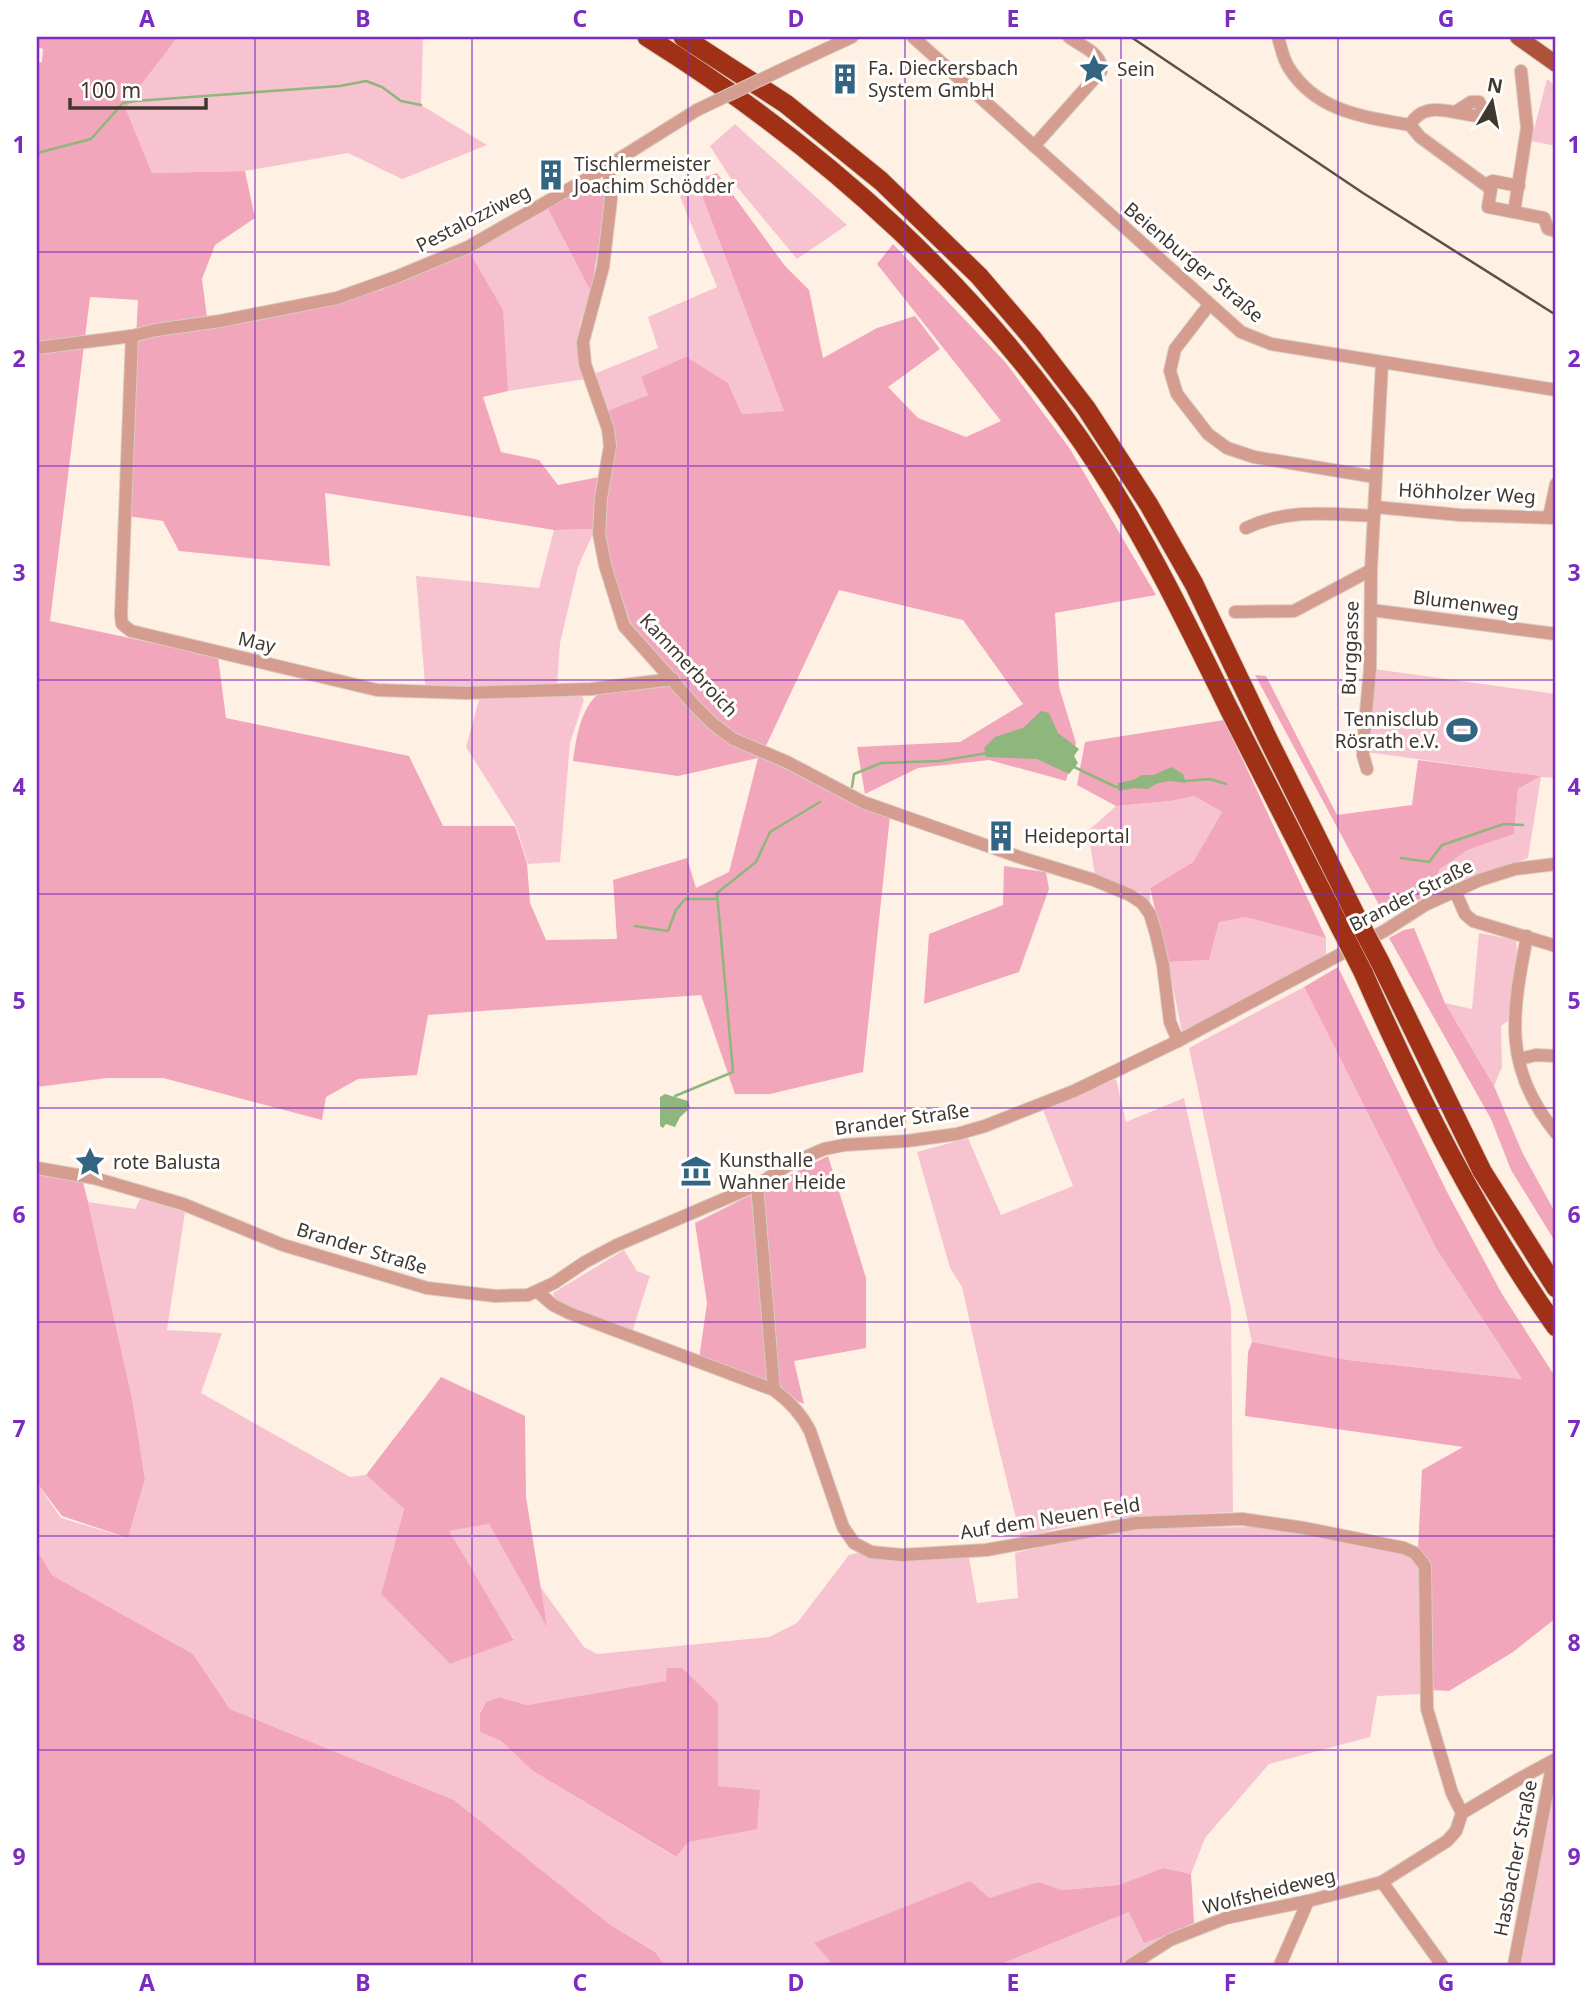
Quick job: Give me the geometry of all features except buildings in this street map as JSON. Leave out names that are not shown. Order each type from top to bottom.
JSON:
[{"type":"highway","points":[[647,37],[775,124],[868,201],[961,290],[1059,411],[1108,482],[1175,599],[1482,1171],[1556,1288]]},
{"type":"highway","points":[[684,37],[786,104],[881,181],[931,227],[979,276],[1033,339],[1086,408],[1149,505],[1194,584],[1268,739],[1348,922]]},
{"type":"highway","points":[[1372,967],[1397,1049],[1497,1239],[1556,1326]]},
{"type":"main road","points":[[1518,37],[1556,64]]},
{"type":"street","name":"Pestalozziweg","points":[[37,348],[132,337],[337,298],[372,286],[468,247],[606,167],[697,110],[852,37]]},
{"type":"street","name":"Beienburger Straße","points":[[913,37],[1241,332],[1261,342],[1556,390]]},
{"type":"street","points":[[1034,146],[1101,71],[1101,61],[1097,56],[1069,37]]},
{"type":"street","points":[[1278,37],[1289,69],[1331,106],[1347,114],[1410,125],[1420,137],[1491,189],[1488,207],[1544,218],[1548,229],[1556,231]]},
{"type":"street","points":[[1514,212],[1527,128],[1521,71]]},
{"type":"street","points":[[1410,125],[1414,118],[1425,111],[1457,111]]},
{"type":"street","name":"Kammerbroich","points":[[606,167],[611,199],[603,267],[583,342],[585,364],[606,420],[610,446],[601,498],[599,534],[605,565],[625,626],[712,723],[733,739],[787,762],[863,802],[1022,859],[1094,880],[1142,903],[1150,914],[1156,934],[1170,1022],[1178,1041]]},
{"type":"street","points":[[1486,184],[1493,181],[1518,186]]},
{"type":"street","points":[[1209,305],[1175,349],[1170,371],[1177,394],[1208,434],[1227,448],[1254,457],[1375,477]]},
{"type":"street","name":"May","points":[[132,337],[121,615],[122,624],[131,631],[377,690],[466,693],[592,689],[673,679]]},
{"type":"street","name":"Burggasse","points":[[1367,769],[1363,755],[1370,669],[1371,570],[1382,363]]},
{"type":"street","points":[[1553,518],[1556,484]]},
{"type":"street","points":[[1246,528],[1281,515],[1375,511]]},
{"type":"street","name":"Höhholzer Weg","points":[[1375,511],[1553,518]]},
{"type":"street","name":"Burggasse","points":[[1235,612],[1294,611],[1371,570]]},
{"type":"street","name":"Blumenweg","points":[[1371,610],[1556,634]]},
{"type":"street","name":"Brander Straße","points":[[37,1168],[94,1178],[183,1204],[283,1245],[427,1288],[495,1296],[528,1295],[538,1292],[617,1245],[758,1185],[790,1164],[824,1149],[929,1139],[985,1126],[1109,1076],[1386,930],[1419,908],[1480,880],[1516,869],[1556,864]]},
{"type":"street","points":[[1455,891],[1468,918],[1556,946]]},
{"type":"street","points":[[1527,936],[1514,1015],[1514,1038],[1526,1086],[1556,1133]]},
{"type":"street","points":[[1519,1059],[1536,1055],[1556,1056]]},
{"type":"street","points":[[758,1185],[774,1390]]},
{"type":"street","name":"Auf dem Neuen Feld","points":[[538,1292],[553,1305],[569,1313],[774,1390],[788,1400],[805,1422],[848,1536],[854,1543],[871,1552],[902,1555],[986,1550],[1136,1523],[1242,1519],[1383,1542],[1415,1553],[1425,1566],[1427,1709],[1451,1793],[1462,1814]]},
{"type":"street","name":"Wolfsheideweg","points":[[1131,1965],[1170,1940],[1195,1928],[1226,1918],[1308,1902],[1382,1882],[1447,1841],[1455,1831],[1462,1814],[1518,1779],[1555,1760]]},
{"type":"street","name":"Hasbacher Straße","points":[[1514,1965],[1555,1760]]},
{"type":"street","points":[[1382,1882],[1442,1965]]},
{"type":"street","points":[[1280,1965],[1308,1902]]},
{"type":"shaded area","points":[[37,37],[178,37],[130,99],[126,110],[152,173],[245,171],[255,218],[215,245],[202,279],[208,325],[381,290],[468,250],[503,310],[508,391],[483,397],[501,452],[539,460],[558,485],[599,477],[595,529],[554,530],[325,493],[330,566],[179,551],[163,521],[127,516],[138,300],[90,297],[50,621],[218,657],[226,718],[409,756],[443,826],[515,826],[527,863],[530,903],[546,940],[617,939],[613,880],[687,858],[696,888],[729,872],[758,758],[678,776],[573,761],[583,716],[598,694],[675,674],[631,624],[606,550],[602,528],[607,411],[648,395],[641,377],[686,357],[728,383],[742,414],[784,411],[696,180],[717,173],[785,266],[809,290],[823,358],[877,328],[915,316],[940,349],[888,387],[918,418],[966,437],[1001,421],[877,264],[893,244],[1006,363],[1070,449],[1156,595],[1055,613],[1059,687],[1076,743],[1066,781],[989,760],[918,768],[865,794],[857,747],[960,742],[1023,704],[963,620],[839,590],[765,748],[890,816],[863,1072],[770,1094],[735,1094],[701,995],[428,1015],[417,1075],[358,1079],[326,1097],[322,1120],[163,1078],[107,1078],[37,1087],[37,63],[42,62],[43,49],[37,47]]},
{"type":"shaded area","points":[[178,37],[423,37],[421,105],[487,145],[402,179],[348,153],[245,171],[152,173],[125,110],[130,99]]},
{"type":"shaded area","points":[[1547,79],[1556,86],[1556,146],[1531,141]]},
{"type":"shaded area","points":[[735,124],[847,225],[797,259],[733,182],[710,146]]},
{"type":"shaded area","points":[[696,180],[784,411],[742,414],[728,383],[648,395],[607,411],[594,374],[658,348],[648,317],[717,287],[676,187]]},
{"type":"shaded area","points":[[595,183],[607,195],[591,292],[547,207]]},
{"type":"shaded area","points":[[547,207],[591,292],[580,324],[577,350],[586,379],[508,391],[469,250]]},
{"type":"shaded area","points":[[595,529],[578,567],[560,643],[557,686],[430,688],[425,684],[416,576],[539,588],[554,530]]},
{"type":"shaded area","name":"Tennisclub Rösrath e.V.","points":[[1374,669],[1556,694],[1556,778],[1541,777],[1528,858],[1429,894],[1440,869],[1468,850],[1514,834],[1518,789],[1540,776],[1366,752]]},
{"type":"shaded area","points":[[1255,675],[1266,676],[1337,815],[1412,805],[1418,760],[1541,776],[1518,789],[1514,834],[1468,850],[1440,869],[1429,894],[1386,918]]},
{"type":"shaded area","points":[[581,695],[584,700],[570,743],[560,862],[528,864],[516,826],[466,747],[480,696]]},
{"type":"shaded area","points":[[1041,711],[1049,713],[1058,733],[1079,749],[1074,756],[1078,763],[1069,774],[1037,759],[986,757],[984,748],[995,737],[1023,728]]},
{"type":"shaded area","points":[[1224,720],[1326,938],[1245,917],[1219,922],[1209,960],[1168,962],[1150,888],[1193,862],[1222,812],[1194,796],[1116,806],[1077,785],[1085,742]]},
{"type":"shaded area","points":[[1172,767],[1183,774],[1186,783],[1170,781],[1158,783],[1148,789],[1118,791],[1118,783],[1142,775],[1153,775]]},
{"type":"shaded area","points":[[1194,796],[1222,812],[1193,862],[1150,888],[1150,903],[1141,893],[1095,875],[1088,831],[1116,806]]},
{"type":"shaded area","points":[[1004,866],[1046,872],[1049,889],[1019,972],[924,1004],[929,934],[1003,905]]},
{"type":"shaded area","points":[[1245,917],[1326,938],[1326,955],[1182,1032],[1168,962],[1209,960],[1219,921]]},
{"type":"shaded area","points":[[1414,928],[1445,1003],[1494,1086],[1523,1154],[1556,1214],[1556,1243],[1511,1170],[1491,1119],[1389,938]]},
{"type":"shaded area","points":[[1479,933],[1516,940],[1517,952],[1508,1021],[1501,1026],[1502,1067],[1494,1086],[1445,1003],[1472,1009]]},
{"type":"shaded area","points":[[1338,967],[1446,1190],[1502,1294],[1556,1378],[1556,1618],[1513,1652],[1449,1691],[1431,1690],[1418,1548],[1422,1470],[1463,1447],[1245,1416],[1248,1352],[1252,1342],[1348,1360],[1522,1379],[1437,1250],[1304,987]]},
{"type":"shaded area","points":[[1304,987],[1437,1250],[1522,1379],[1348,1360],[1252,1342],[1189,1048]]},
{"type":"shaded area","points":[[1116,1079],[1126,1122],[1184,1098],[1231,1308],[1233,1512],[1096,1519],[1021,1538],[962,1287],[950,1268],[917,1152],[968,1138],[1001,1215],[1073,1186],[1043,1110]]},
{"type":"shaded area","points":[[665,1094],[688,1101],[690,1108],[680,1117],[675,1127],[666,1124],[663,1128],[660,1126],[660,1097]]},
{"type":"shaded area","points":[[828,1156],[866,1278],[866,1348],[794,1361],[804,1404],[699,1359],[707,1303],[695,1223]]},
{"type":"shaded area","points":[[37,1175],[83,1182],[132,1398],[145,1479],[128,1538],[62,1516],[37,1483]]},
{"type":"shaded area","points":[[141,1198],[185,1212],[167,1330],[222,1333],[201,1393],[350,1477],[366,1475],[404,1509],[381,1594],[450,1664],[514,1639],[448,1531],[489,1524],[546,1624],[539,1585],[584,1647],[597,1654],[769,1637],[797,1623],[849,1555],[858,1553],[870,1556],[969,1557],[977,1603],[1018,1598],[1015,1553],[1095,1534],[1157,1528],[1265,1527],[1377,1544],[1409,1555],[1419,1567],[1421,1694],[1377,1696],[1370,1737],[1269,1764],[1205,1838],[1191,1874],[1163,1868],[1119,1885],[1062,1890],[1038,1882],[989,1898],[815,1943],[830,1961],[827,1965],[665,1965],[655,1952],[609,1924],[454,1800],[230,1709],[193,1654],[52,1575],[37,1550],[37,1483],[61,1518],[128,1538],[145,1479],[132,1398],[88,1202],[135,1209]],"holes":[[[667,1681],[718,1703],[718,1786],[675,1857],[533,1771],[501,1741],[480,1732],[480,1712],[486,1702],[499,1697],[527,1705]]]},
{"type":"shaded area","points":[[624,1250],[637,1271],[650,1276],[632,1332],[558,1305],[553,1293]]},
{"type":"shaded area","points":[[441,1377],[525,1416],[526,1497],[547,1627],[489,1524],[449,1531],[514,1640],[450,1664],[381,1594],[404,1509],[366,1475]]},
{"type":"shaded area","points":[[37,1550],[52,1575],[193,1654],[230,1709],[454,1800],[609,1924],[655,1952],[665,1965],[37,1965]]},
{"type":"shaded area","points":[[667,1668],[682,1668],[718,1703],[718,1786],[760,1790],[757,1829],[688,1842],[676,1857],[533,1771],[501,1741],[480,1732],[480,1713],[486,1702],[499,1697],[527,1705],[666,1681]]},
{"type":"shaded area","points":[[1556,1778],[1556,1965],[1520,1965],[1553,1785]]},
{"type":"shaded area","points":[[1163,1868],[1191,1874],[1194,1923],[1144,1943],[1129,1912],[999,1965],[827,1965],[830,1961],[814,1943],[970,1881],[989,1898],[1038,1882],[1062,1890],[1119,1885]]},
{"type":"shaded area","points":[[1129,1912],[1167,1935],[1123,1965],[999,1965]]},
{"type":"waterway","points":[[37,153],[91,139],[123,103],[136,101],[340,86],[366,81],[382,87],[401,101],[421,105]]},
{"type":"waterway","points":[[852,787],[854,774],[881,763],[939,761],[988,753]]},
{"type":"waterway","points":[[1072,766],[1116,787],[1120,786]]},
{"type":"waterway","points":[[1185,781],[1210,779],[1226,784]]},
{"type":"waterway","points":[[675,1096],[733,1072],[717,893],[756,862],[770,832],[820,802]]},
{"type":"waterway","points":[[1401,858],[1429,862],[1442,845],[1504,824],[1523,825]]},
{"type":"waterway","points":[[635,926],[668,931],[676,910],[685,899],[716,899]]},
{"type":"railway","points":[[1131,37],[1363,193],[1556,315]]},
{"type":"place","name":"Sein","points":[[1094,69]]},
{"type":"place","name":"Fa. Dieckersbach System GmbH","points":[[845,79]]},
{"type":"place","name":"Tischlermeister Joachim Schödder","points":[[551,175]]},
{"type":"place","name":"Tennisclub Rösrath e.V.","points":[[1462,730]]},
{"type":"place","name":"Heideportal","points":[[1001,836]]},
{"type":"place","name":"rote Balusta","points":[[90,1162]]},
{"type":"place","name":"Kunsthalle Wahner Heide","points":[[696,1171]]}]
